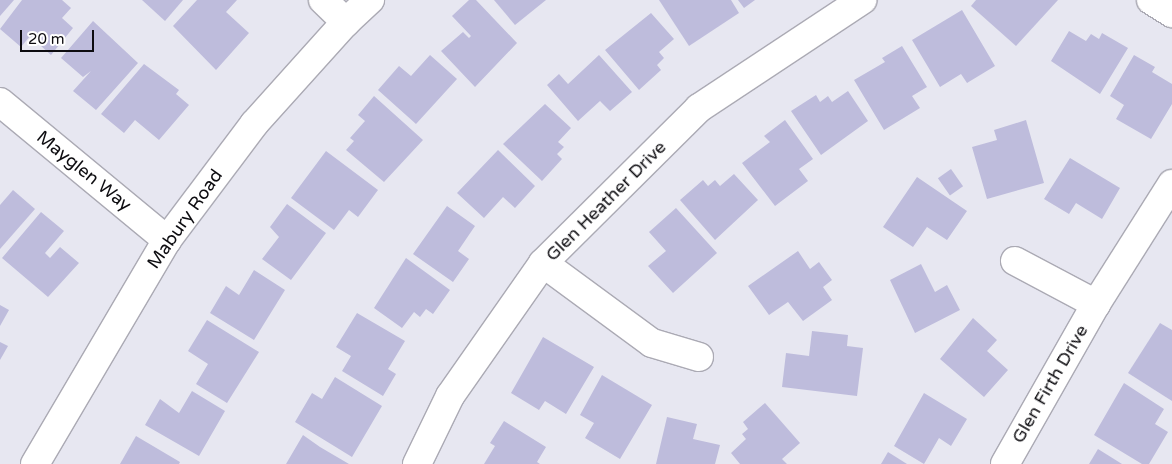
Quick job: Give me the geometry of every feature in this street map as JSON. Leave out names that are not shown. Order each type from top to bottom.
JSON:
[{"type":"street","points":[[323,0],[346,22]]},
{"type":"street","name":"Mabury Road","points":[[35,464],[167,240],[254,124],[346,22],[370,0]]},
{"type":"street","name":"Glen Heather Drive","points":[[417,464],[450,396],[543,264],[699,108],[862,0]]},
{"type":"street","points":[[1150,0],[1172,13]]},
{"type":"street","name":"Mayglen Way","points":[[0,102],[167,240]]},
{"type":"street","name":"Glen Firth Drive","points":[[1005,464],[1096,304],[1172,184]]},
{"type":"street","name":"Glen Firth Drive","points":[[1015,261],[1096,304]]},
{"type":"street","points":[[543,264],[652,343],[699,357]]},
{"type":"building","points":[[0,0],[14,0],[0,16]]},
{"type":"building","points":[[22,0],[62,0],[71,8],[62,18],[73,28],[51,55],[30,36],[21,47],[0,29]]},
{"type":"building","points":[[142,0],[183,0],[165,21]]},
{"type":"building","points":[[197,0],[237,0],[226,12],[249,33],[216,70],[173,26]]},
{"type":"building","points":[[469,0],[476,0],[517,43],[475,87],[441,51],[463,32],[469,38],[471,36],[452,16]]},
{"type":"building","points":[[494,0],[546,0],[515,25]]},
{"type":"building","points":[[659,0],[731,0],[739,13],[689,46]]},
{"type":"building","points":[[738,0],[755,0],[744,8]]},
{"type":"building","points":[[976,0],[1058,0],[1016,46],[971,6]]},
{"type":"building","points":[[962,10],[995,66],[967,83],[961,74],[940,87],[912,40]]},
{"type":"building","points":[[651,13],[674,39],[659,52],[664,58],[657,65],[661,70],[639,90],[605,50]]},
{"type":"building","points":[[93,21],[138,63],[96,110],[73,91],[91,71],[83,77],[61,58]]},
{"type":"building","points":[[1069,31],[1086,41],[1091,34],[1099,39],[1102,33],[1128,48],[1100,94],[1051,61]]},
{"type":"building","points":[[902,46],[927,87],[912,96],[920,108],[884,130],[854,80],[885,62],[882,58]]},
{"type":"building","points":[[430,55],[457,79],[416,124],[378,90],[399,66],[411,76]]},
{"type":"building","points":[[599,55],[632,92],[610,111],[600,101],[578,121],[547,85],[559,74],[568,84]]},
{"type":"building","points":[[1134,55],[1155,67],[1152,72],[1172,84],[1172,104],[1151,139],[1116,119],[1124,105],[1110,96]]},
{"type":"building","points":[[144,64],[179,90],[176,94],[189,105],[159,140],[135,120],[124,133],[101,114]]},
{"type":"building","points":[[848,91],[868,121],[821,155],[791,111],[816,95],[820,102],[828,96],[832,102]]},
{"type":"building","points":[[374,96],[423,140],[384,182],[346,150],[354,141],[350,138],[365,121],[358,115]]},
{"type":"building","points":[[545,104],[571,128],[558,142],[564,147],[557,154],[562,159],[542,181],[503,144]]},
{"type":"building","points":[[785,120],[813,159],[799,169],[808,181],[775,206],[742,163],[770,142],[764,136]]},
{"type":"building","points":[[1026,120],[1044,183],[987,199],[972,147],[997,140],[994,130]]},
{"type":"building","points":[[498,150],[535,186],[515,208],[503,197],[484,218],[457,193]]},
{"type":"building","points":[[326,151],[378,190],[358,217],[349,210],[334,230],[291,198]]},
{"type":"building","points":[[1070,158],[1120,188],[1102,219],[1076,203],[1069,214],[1044,199]]},
{"type":"building","points":[[951,169],[963,186],[950,195],[938,178]]},
{"type":"building","points":[[734,174],[758,200],[715,240],[680,200],[703,180],[708,186],[715,180],[720,186]]},
{"type":"building","points":[[917,177],[967,211],[947,240],[927,227],[913,247],[883,227]]},
{"type":"building","points":[[13,190],[35,209],[0,249],[0,205]]},
{"type":"building","points":[[287,204],[326,233],[291,280],[262,259],[279,237],[270,227]]},
{"type":"building","points":[[447,206],[475,226],[458,251],[469,259],[453,282],[413,254]]},
{"type":"building","points":[[676,208],[717,253],[673,293],[648,266],[666,251],[649,232]]},
{"type":"building","points":[[41,212],[64,231],[45,253],[50,258],[60,247],[79,263],[48,297],[2,258]]},
{"type":"building","points":[[798,251],[810,269],[819,262],[832,280],[823,287],[832,300],[803,321],[788,302],[769,315],[748,286]]},
{"type":"building","points":[[406,258],[450,290],[433,314],[426,309],[420,317],[414,312],[402,328],[374,308]]},
{"type":"building","points":[[921,264],[935,292],[947,285],[960,310],[915,333],[890,280]]},
{"type":"building","points":[[254,270],[285,290],[254,340],[210,313],[226,286],[239,295]]},
{"type":"building","points":[[0,305],[9,310],[0,326]]},
{"type":"building","points":[[357,313],[405,341],[388,369],[396,374],[383,396],[342,371],[351,356],[336,347]]},
{"type":"building","points":[[973,318],[997,340],[987,351],[1008,370],[984,397],[940,359]]},
{"type":"building","points":[[207,320],[259,352],[227,403],[196,384],[208,364],[188,351]]},
{"type":"building","points":[[1160,323],[1172,330],[1172,401],[1128,373]]},
{"type":"building","points":[[812,331],[848,335],[847,346],[863,348],[857,396],[782,387],[786,353],[809,356]]},
{"type":"building","points":[[543,337],[594,367],[566,414],[545,401],[539,410],[511,393]]},
{"type":"building","points":[[0,342],[8,346],[0,360]]},
{"type":"building","points":[[602,375],[652,405],[620,459],[585,438],[594,423],[580,415]]},
{"type":"building","points":[[335,377],[382,406],[352,457],[295,422],[312,393],[322,399]]},
{"type":"building","points":[[1124,383],[1164,409],[1155,424],[1168,432],[1149,464],[1142,464],[1094,435]]},
{"type":"building","points":[[192,391],[225,411],[199,456],[145,425],[160,399],[179,413]]},
{"type":"building","points":[[924,393],[967,419],[951,446],[939,438],[924,464],[894,446]]},
{"type":"building","points":[[765,403],[800,443],[782,459],[787,464],[740,464],[731,453],[746,439],[742,434],[748,429],[743,422]]},
{"type":"building","points":[[667,417],[697,424],[693,439],[720,445],[715,464],[656,464]]},
{"type":"building","points":[[504,421],[546,447],[537,462],[540,464],[484,464],[495,446],[490,443]]},
{"type":"building","points":[[303,435],[320,447],[349,464],[286,464]]},
{"type":"building","points":[[136,436],[180,462],[179,464],[120,464]]},
{"type":"building","points":[[1098,449],[1122,464],[1089,464]]},
{"type":"building","points":[[888,452],[907,464],[881,464]]}]
